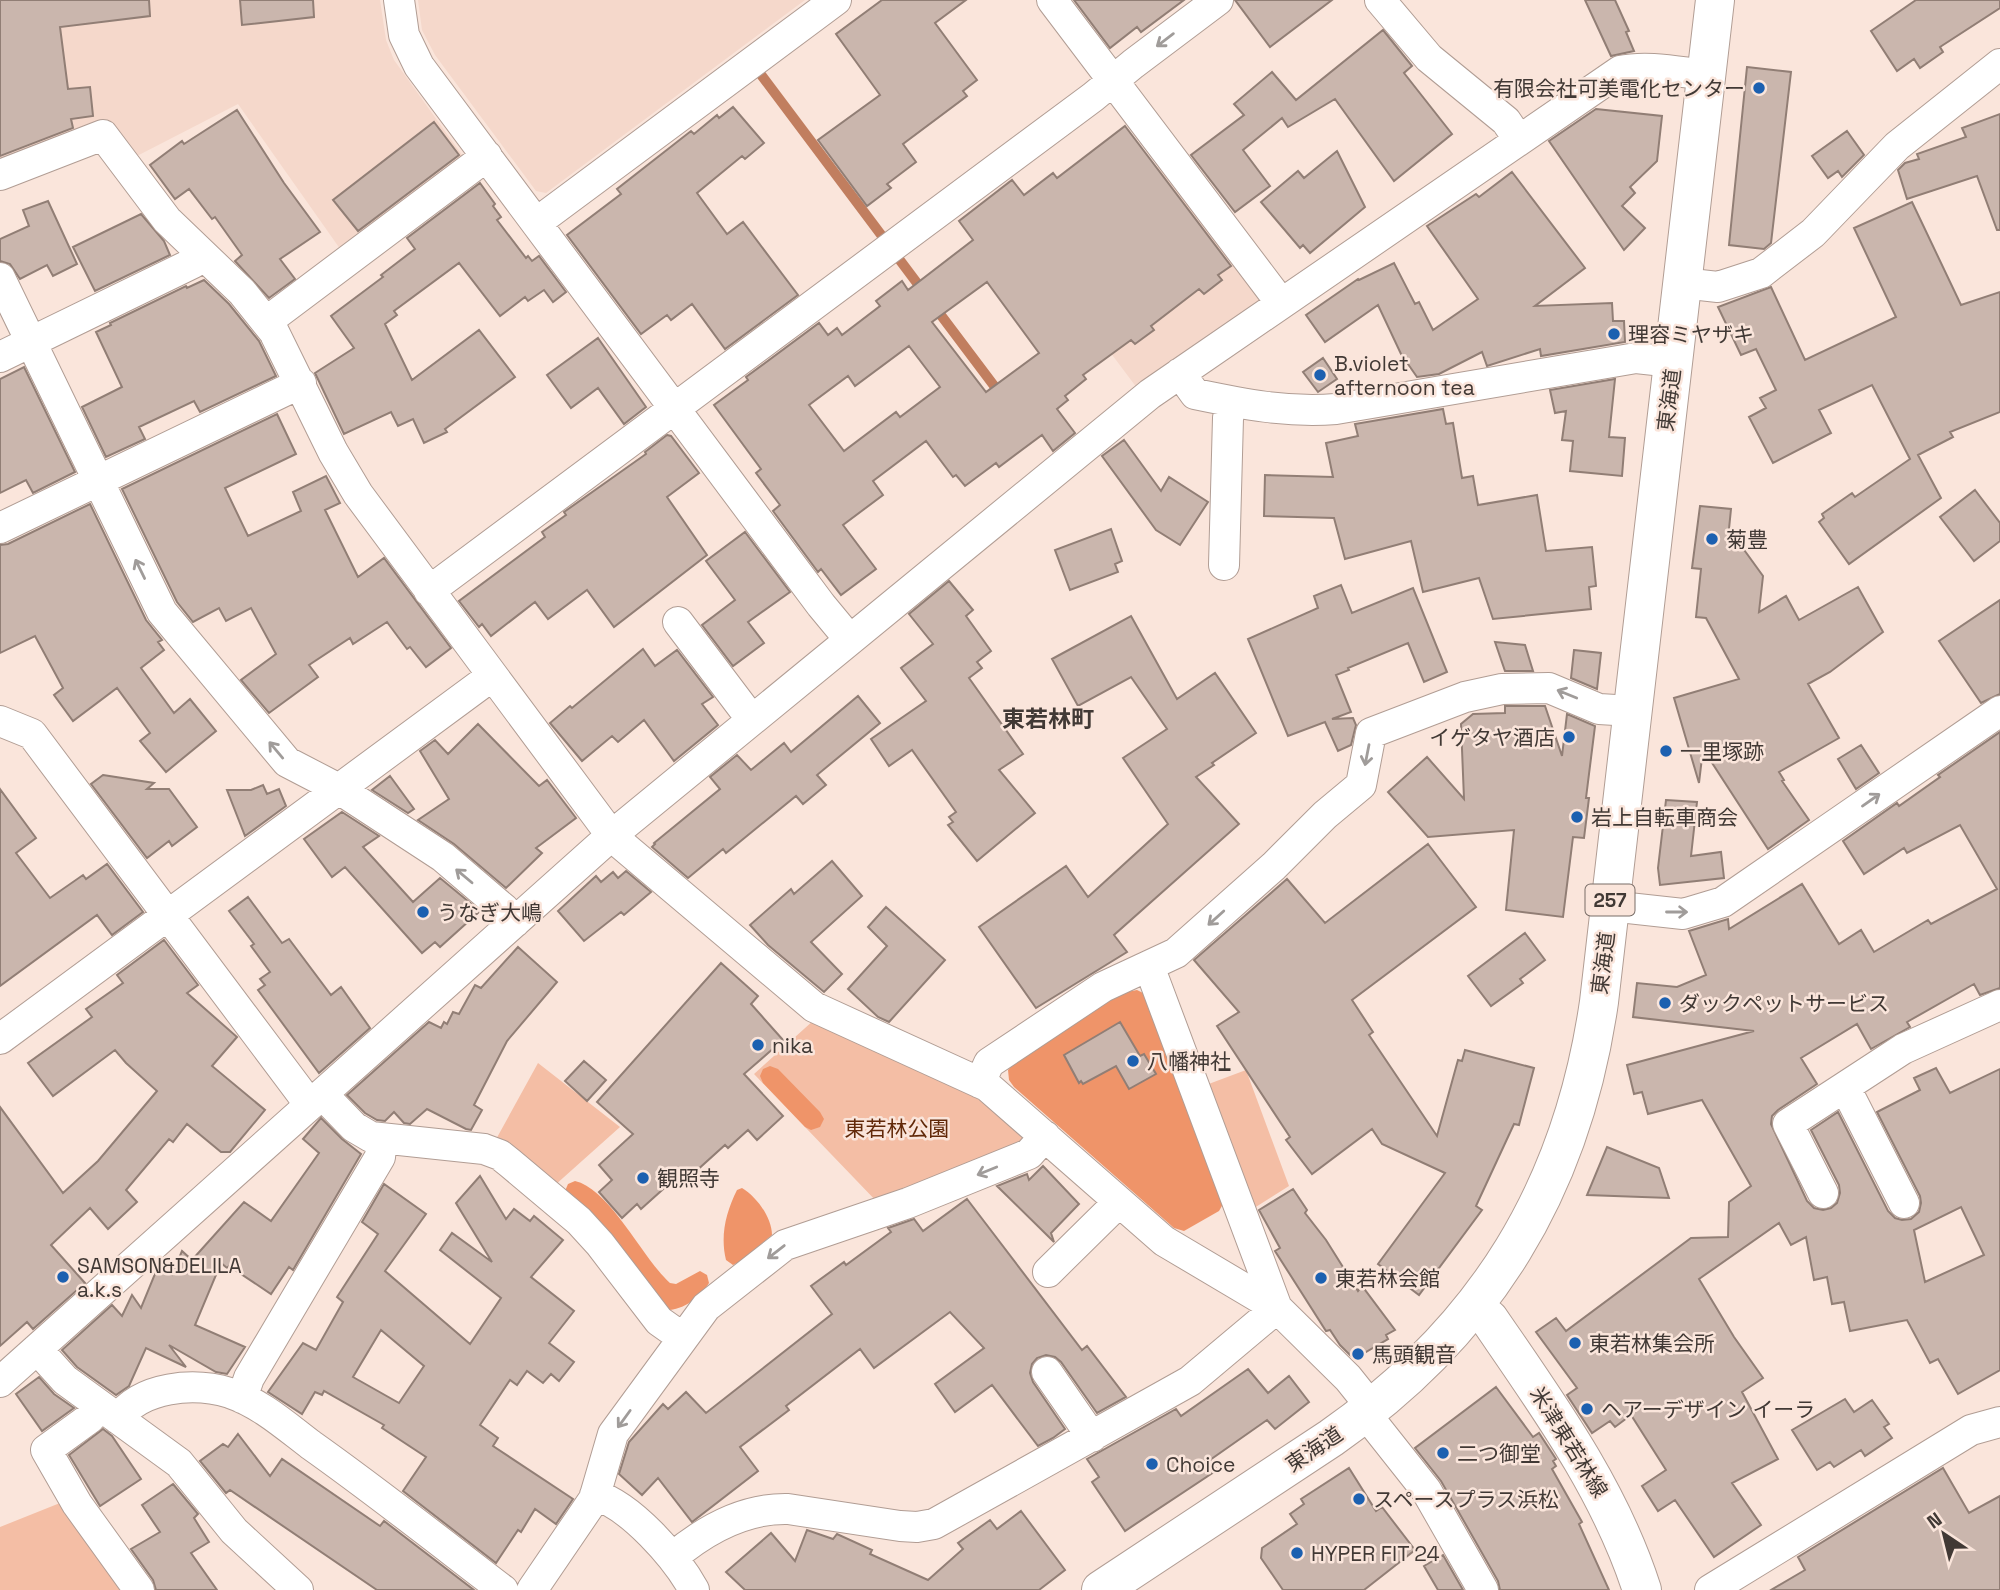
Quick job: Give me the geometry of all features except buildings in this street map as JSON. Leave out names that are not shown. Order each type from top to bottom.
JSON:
[{"type":"main road","name":"東海道","points":[[1101,1590],[1368,1411],[1434,1352],[1474,1307],[1500,1270],[1550,1181],[1570,1130],[1594,1035],[1716,0]]},
{"type":"main road","name":"米津東若林線","points":[[1474,1307],[1489,1320],[1577,1450],[1618,1528],[1643,1590]]},
{"type":"street","points":[[399,0],[404,35],[410,51],[821,605],[850,640]]},
{"type":"street","points":[[536,223],[836,0]]},
{"type":"street","points":[[1052,0],[1281,303]]},
{"type":"street","points":[[429,592],[1219,0]]},
{"type":"street","points":[[1380,0],[1429,58],[1506,121],[1519,139]]},
{"type":"street","points":[[1682,283],[1718,287],[1761,273],[1813,233],[1897,146],[2000,64]]},
{"type":"street","points":[[0,1382],[612,835],[1150,394],[1620,71],[1633,68],[1707,75]]},
{"type":"street","points":[[0,175],[103,135],[167,220],[242,292],[266,321],[287,355],[333,452],[358,494],[612,835],[814,1007],[987,1086],[1164,1241],[1277,1308],[1348,1378],[1368,1411],[1426,1490],[1483,1590]]},
{"type":"street","points":[[266,321],[487,156]]},
{"type":"street","points":[[0,357],[193,263],[201,254]]},
{"type":"street","points":[[0,278],[162,612],[287,762],[339,789],[443,857],[504,909],[515,922]]},
{"type":"street","points":[[1180,373],[1195,394],[1284,410],[1336,409],[1636,358],[1673,362]]},
{"type":"street","points":[[0,528],[301,383]]},
{"type":"street","points":[[1224,565],[1228,418],[1232,402]]},
{"type":"street","points":[[678,622],[752,720]]},
{"type":"street","points":[[0,1039],[492,676]]},
{"type":"street","points":[[980,1083],[989,1063],[1103,987],[1176,953],[1274,866],[1325,815],[1361,785],[1371,733],[1465,697],[1502,689],[1549,688],[1599,709],[1633,711]]},
{"type":"street","points":[[1610,905],[1683,914],[1723,902],[2000,711]]},
{"type":"street","points":[[0,720],[32,734],[168,915],[316,1099],[362,1133],[382,1139],[484,1149],[500,1155],[579,1221],[659,1321],[683,1338]]},
{"type":"street","points":[[1149,966],[1277,1308]]},
{"type":"street","points":[[1823,1193],[1788,1124],[1903,1049],[2000,1004]]},
{"type":"street","points":[[1844,1087],[1904,1203]]},
{"type":"street","points":[[532,1590],[595,1494],[613,1434],[706,1307],[785,1245],[908,1203],[1029,1154],[1045,1136]]},
{"type":"street","points":[[242,1398],[249,1378],[380,1157],[382,1139]]},
{"type":"street","points":[[1048,1272],[1119,1202]]},
{"type":"street","points":[[673,1557],[686,1546],[727,1522],[772,1509],[788,1509],[900,1526],[934,1524],[1190,1381],[1277,1308]]},
{"type":"street","points":[[37,1349],[65,1380],[179,1463],[234,1531],[298,1590]]},
{"type":"street","points":[[1047,1372],[1092,1437]]},
{"type":"street","points":[[139,1590],[77,1504],[46,1450],[90,1418],[127,1406],[149,1394],[195,1388],[213,1389],[242,1398],[261,1408],[503,1590]]},
{"type":"street","points":[[1710,1590],[1971,1430],[2000,1422]]},
{"type":"street","points":[[595,1494],[608,1498],[653,1536],[673,1557],[694,1590]]},
{"type":"shaded area","points":[[0,0],[380,0],[386,40],[394,60],[462,155],[461,164],[343,253],[238,104],[135,157],[107,120],[0,163]]},
{"type":"shaded area","points":[[418,0],[805,0],[546,193],[536,191],[435,55],[422,30]]},
{"type":"shaded area","points":[[1160,166],[1259,296],[1257,305],[1137,388],[1038,256]]},
{"type":"shaded area","points":[[1137,990],[1145,994],[1223,1204],[1219,1211],[1184,1231],[1174,1228],[1009,1080],[1008,1070],[1014,1063],[1110,1000]]},
{"type":"shaded area","points":[[770,1066],[778,1069],[820,1112],[824,1119],[820,1127],[811,1130],[805,1127],[763,1083],[760,1076],[763,1069]]},
{"type":"shaded area","points":[[575,1181],[601,1197],[670,1283],[676,1284],[700,1271],[707,1275],[709,1283],[705,1289],[684,1306],[665,1310],[565,1191],[568,1184]]},
{"type":"shaded area","points":[[742,1188],[763,1208],[772,1235],[733,1265],[726,1260],[724,1233],[733,1198],[737,1190]]},
{"type":"green space","name":"東若林公園","points":[[814,1020],[981,1096],[1029,1138],[880,1205],[754,1074]]},
{"type":"green space","points":[[538,1063],[620,1127],[554,1186],[494,1143]]},
{"type":"green space","points":[[1246,1070],[1289,1186],[1251,1210],[1206,1085]]},
{"type":"green space","points":[[65,1501],[127,1590],[0,1590],[0,1527]]},
{"type":"waterway","points":[[759,72],[882,236]]},
{"type":"waterway","points":[[899,259],[923,291]]},
{"type":"waterway","points":[[934,306],[1001,395]]},
{"type":"place","name":"有限会社可美電化センター","points":[[1759,88]]},
{"type":"place","name":"理容ミヤザキ","points":[[1614,334]]},
{"type":"place","name":"B.violet afternoon tea","points":[[1320,375]]},
{"type":"place","name":"菊豊","points":[[1712,539]]},
{"type":"place","name":"イゲタヤ酒店","points":[[1569,737]]},
{"type":"place","name":"一里塚跡","points":[[1666,751]]},
{"type":"place","name":"岩上自転車商会","points":[[1577,817]]},
{"type":"place","name":"うなぎ大嶋","points":[[423,912]]},
{"type":"place","name":"ダックペットサービス","points":[[1665,1003]]},
{"type":"place","name":"nika","points":[[758,1045]]},
{"type":"place","name":"八幡神社","points":[[1133,1061]]},
{"type":"place","name":"観照寺","points":[[643,1178]]},
{"type":"place","name":"SAMSON&DELILA a.k.s","points":[[63,1277]]},
{"type":"place","name":"東若林会館","points":[[1321,1278]]},
{"type":"place","name":"東若林集会所","points":[[1575,1343]]},
{"type":"place","name":"馬頭観音","points":[[1358,1354]]},
{"type":"place","name":"ヘアーデザイン イーラ","points":[[1587,1409]]},
{"type":"place","name":"二つ御堂","points":[[1443,1453]]},
{"type":"place","name":"Choice","points":[[1152,1464]]},
{"type":"place","name":"スペースプラス浜松","points":[[1359,1499]]},
{"type":"place","name":"HYPER FIT 24","points":[[1297,1553]]},
{"type":"district","name":"東若林町","points":[[1048,719]]}]
